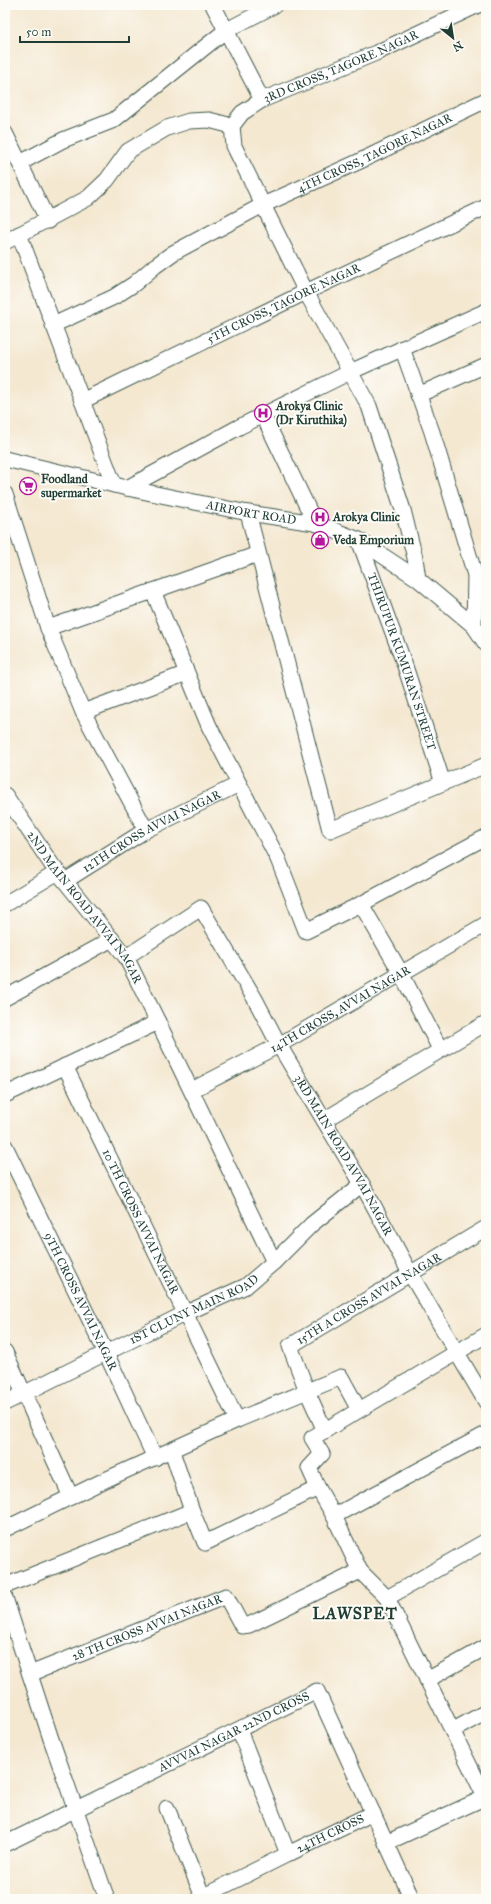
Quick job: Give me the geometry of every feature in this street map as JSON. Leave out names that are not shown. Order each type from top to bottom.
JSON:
[{"type":"street","points":[[213,5],[225,31],[262,100]]},
{"type":"street","points":[[20,163],[63,140],[114,120],[225,31],[275,5]]},
{"type":"street","name":"3RD CROSS, TAGORE NAGAR","points":[[232,126],[242,113],[262,100],[376,53],[478,5]]},
{"type":"street","name":"4TH CROSS, TAGORE NAGAR","points":[[53,325],[114,297],[173,253],[263,205],[365,159],[486,100]]},
{"type":"street","points":[[5,242],[48,221],[88,198],[107,180],[128,151],[167,128],[189,121],[208,120],[232,126],[234,146],[306,292],[369,406],[404,510],[415,558],[418,579]]},
{"type":"street","points":[[5,132],[48,221]]},
{"type":"street","name":"5TH CROSS, TAGORE NAGAR","points":[[82,401],[306,292],[486,207]]},
{"type":"street","points":[[19,234],[82,401],[120,486],[350,372],[486,312]]},
{"type":"street","points":[[402,348],[432,432],[475,576],[474,626]]},
{"type":"street","points":[[418,394],[486,365]]},
{"type":"street","points":[[263,415],[315,523]]},
{"type":"street","name":"AIRPORT ROAD","points":[[5,459],[120,486],[248,513],[315,523],[359,540],[418,579],[474,626],[486,644]]},
{"type":"street","points":[[5,494],[48,628],[82,712],[146,830]]},
{"type":"street","points":[[248,513],[330,830],[486,764]]},
{"type":"street","name":"THIRUPUR KUMURAN STREET","points":[[359,540],[404,663],[443,783]]},
{"type":"street","points":[[48,628],[258,554]]},
{"type":"street","points":[[153,591],[209,726],[278,859],[306,931],[361,904],[486,837]]},
{"type":"street","points":[[82,712],[187,673]]},
{"type":"street","name":"12TH CROSS AVVAI NAGAR","points":[[5,904],[61,877],[146,830],[239,784]]},
{"type":"street","name":"2ND MAIN ROAD AVVAI NAGAR","points":[[5,795],[61,877],[126,957],[192,1090],[274,1262]]},
{"type":"street","points":[[361,904],[400,973],[440,1049]]},
{"type":"street","name":"3RD MAIN ROAD AVVAI NAGAR","points":[[126,957],[201,908],[255,999],[279,1045],[362,1184],[411,1275],[486,1402]]},
{"type":"street","name":"14TH CROSS, AVVAI NAGAR","points":[[192,1090],[279,1045],[486,924]]},
{"type":"street","points":[[5,998],[112,939]]},
{"type":"street","points":[[5,1095],[158,1022]]},
{"type":"street","points":[[324,1120],[440,1049],[486,1023]]},
{"type":"street","name":"10 TH CROSS AVVAI NAGAR","points":[[65,1066],[186,1313],[236,1420]]},
{"type":"street","name":"9TH CROSS AVVAI NAGAR","points":[[5,1146],[106,1353],[155,1458]]},
{"type":"street","name":"1ST CLUNY MAIN ROAD","points":[[5,1403],[186,1313],[246,1286],[274,1262],[312,1224],[362,1184]]},
{"type":"street","name":"15TH A CROSS AVVAI NAGAR","points":[[325,1430],[307,1392],[290,1346],[411,1275],[486,1228]]},
{"type":"street","points":[[386,1843],[486,1797],[386,1598],[360,1571],[334,1516],[318,1488],[309,1468],[322,1454],[312,1438],[486,1335]]},
{"type":"street","points":[[5,1352],[71,1496]]},
{"type":"street","points":[[5,1529],[71,1496],[236,1420],[341,1377],[359,1410]]},
{"type":"street","points":[[334,1516],[486,1434]]},
{"type":"street","points":[[172,1450],[192,1511],[205,1543],[318,1488]]},
{"type":"street","points":[[5,1586],[192,1511]]},
{"type":"street","points":[[386,1598],[486,1541]]},
{"type":"street","name":"28 TH CROSS AVVAI NAGAR","points":[[30,1674],[226,1596],[242,1626],[249,1625],[360,1571]]},
{"type":"street","points":[[5,1598],[106,1899]]},
{"type":"street","points":[[427,1680],[486,1647]]},
{"type":"street","name":"AVVVAI NAGAR 22ND CROSS","points":[[5,1844],[317,1691],[386,1843],[406,1897]]},
{"type":"street","points":[[452,1731],[486,1712]]},
{"type":"street","points":[[239,1730],[288,1854]]},
{"type":"street","points":[[168,1808],[201,1898]]},
{"type":"street","name":"24TH CROSS","points":[[201,1898],[373,1813]]},
{"type":"place","name":"Arokya Clinic (Dr Kiruthika)","points":[[263,413]]},
{"type":"place","name":"Foodland supermarket","points":[[28,486]]},
{"type":"place","name":"Arokya Clinic","points":[[320,517]]},
{"type":"place","name":"Veda Emporium","points":[[320,540]]},
{"type":"district","name":"LAWSPET","points":[[355,1613]]}]
